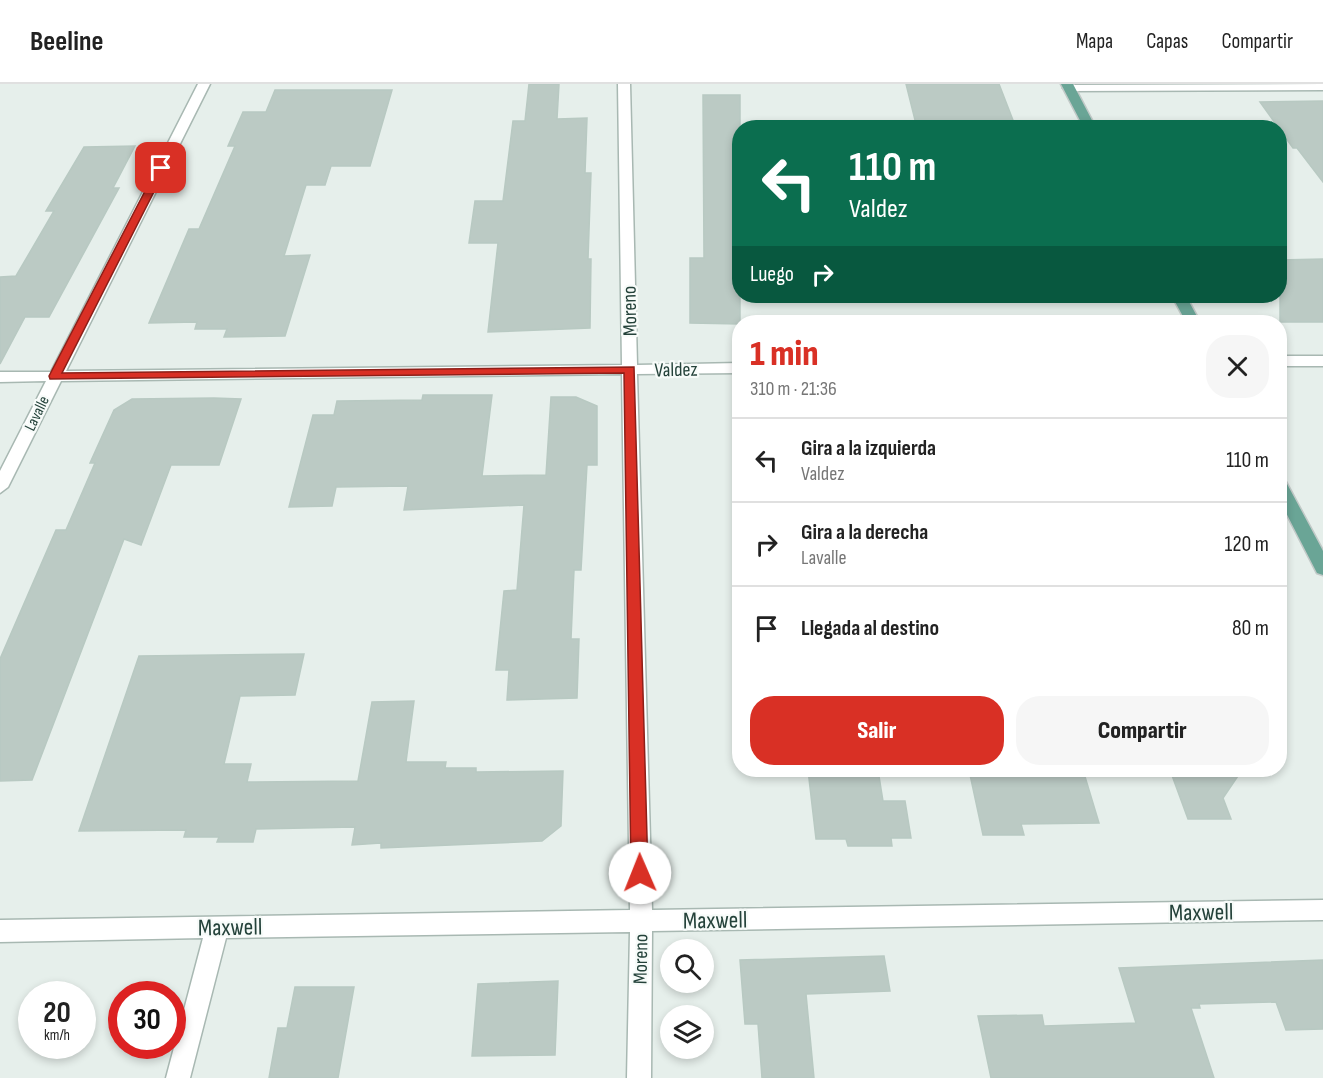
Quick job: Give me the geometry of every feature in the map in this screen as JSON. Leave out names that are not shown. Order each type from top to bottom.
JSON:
[{"type":"main road","points":[[1068,86],[1086,120]]},
{"type":"main road","points":[[1287,499],[1323,568]]},
{"type":"street","name":"Lavalle","points":[[0,487],[54,376],[204,84]]},
{"type":"street","name":"Moreno","points":[[624,84],[641,921],[639,1078]]},
{"type":"street","points":[[1068,86],[1323,87]]},
{"type":"street","points":[[1287,361],[1323,360]]},
{"type":"street","name":"Valdez","points":[[0,377],[732,368]]},
{"type":"street","name":"Maxwell","points":[[0,931],[1323,910]]},
{"type":"street","points":[[178,1078],[217,928]]},
{"type":"building","points":[[529,84],[559,84],[557,119],[587,118],[585,173],[591,173],[588,259],[591,259],[590,328],[488,332],[498,243],[469,243],[475,201],[503,201],[513,121],[525,121]]},
{"type":"building","points":[[906,84],[999,84],[1013,120],[915,120]]},
{"type":"building","points":[[275,90],[392,90],[370,166],[331,166],[325,185],[306,185],[284,256],[310,255],[285,336],[224,337],[227,329],[195,329],[197,322],[149,323],[189,229],[199,229],[235,146],[228,146],[243,112],[266,112]]},
{"type":"building","points":[[703,95],[740,95],[740,120],[732,120],[732,303],[740,303],[740,315],[732,315],[732,324],[690,323],[690,258],[704,258]]},
{"type":"building","points":[[1323,101],[1323,182],[1297,148],[1293,148],[1287,140],[1287,120],[1273,120],[1260,102]]},
{"type":"building","points":[[135,146],[113,188],[119,188],[49,317],[25,317],[0,364],[0,277],[16,276],[54,211],[46,211],[84,147]]},
{"type":"building","points":[[1323,259],[1323,322],[1287,322],[1287,315],[1280,315],[1280,303],[1287,303],[1287,260]]},
{"type":"building","points":[[423,395],[492,395],[482,476],[546,475],[551,397],[576,397],[597,406],[597,465],[587,465],[581,570],[574,570],[571,639],[579,639],[577,698],[507,700],[509,670],[496,670],[504,591],[517,590],[524,505],[404,510],[408,486],[336,487],[332,506],[289,507],[313,415],[334,415],[337,401],[422,400]]},
{"type":"building","points":[[132,399],[241,399],[219,465],[171,465],[141,545],[124,539],[32,780],[0,781],[0,659],[56,530],[66,530],[95,463],[90,463],[114,410]]},
{"type":"building","points":[[304,654],[295,695],[240,696],[224,764],[251,764],[247,782],[358,781],[372,702],[414,701],[406,762],[446,762],[445,768],[476,768],[476,772],[563,771],[561,826],[542,841],[381,848],[381,843],[352,845],[355,827],[256,829],[253,842],[217,842],[219,837],[184,837],[186,830],[79,831],[139,656]]},
{"type":"building","points":[[809,777],[879,777],[883,801],[905,801],[911,838],[891,838],[892,846],[848,846],[846,839],[816,839]]},
{"type":"building","points":[[971,777],[1085,777],[1099,823],[1021,824],[1024,835],[983,835]]},
{"type":"building","points":[[1173,777],[1237,777],[1223,798],[1231,819],[1188,819]]},
{"type":"building","points":[[884,956],[890,991],[806,994],[814,1078],[762,1078],[758,1024],[745,1024],[740,960]]},
{"type":"building","points":[[1323,960],[1323,1029],[1286,1030],[1276,1002],[1199,1004],[1200,1008],[1191,1008],[1214,1078],[991,1078],[978,1016],[1042,1015],[1044,1026],[1136,1023],[1119,968]]},
{"type":"building","points":[[558,981],[555,1055],[472,1056],[478,984]]},
{"type":"building","points":[[295,987],[354,987],[338,1078],[269,1078],[278,1028],[287,1028]]},
{"type":"route","points":[[161,168],[54,376],[630,369],[640,873]]}]
